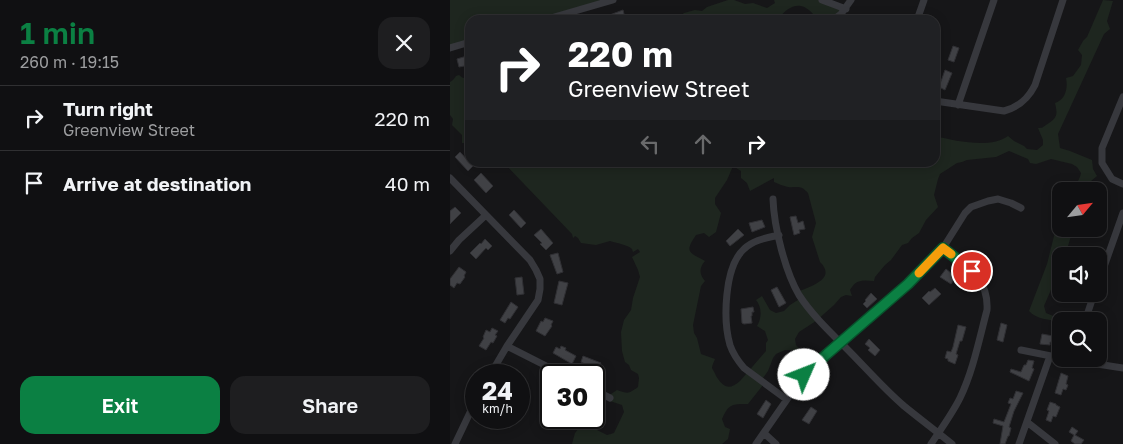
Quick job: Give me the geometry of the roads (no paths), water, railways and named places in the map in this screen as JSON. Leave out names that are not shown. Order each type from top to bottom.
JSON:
[{"type":"street","points":[[561,15],[613,0]]},
{"type":"street","points":[[822,0],[846,9]]},
{"type":"street","points":[[840,15],[851,0]]},
{"type":"street","points":[[919,15],[924,0]]},
{"type":"street","points":[[958,105],[994,0]]},
{"type":"street","points":[[940,102],[1004,111],[1022,104],[1035,85],[1063,0]]},
{"type":"street","points":[[450,48],[465,44]]},
{"type":"street","points":[[1123,96],[1102,148],[1102,163],[1112,179],[1123,184]]},
{"type":"street","points":[[450,178],[530,260],[540,278],[538,300],[496,364]]},
{"type":"street","points":[[773,199],[773,211],[787,266],[793,284],[800,295],[819,321],[903,405],[952,444]]},
{"type":"street","points":[[756,444],[804,375],[908,284],[943,248],[965,213],[971,207],[998,199],[1021,208]]},
{"type":"street","points":[[1107,258],[1123,213]]},
{"type":"street","points":[[450,251],[486,215]]},
{"type":"street","points":[[779,235],[754,242],[740,253],[731,270],[726,310],[729,341],[738,362],[786,400]]},
{"type":"street","points":[[931,444],[957,405],[969,376],[987,310],[983,284],[972,271],[943,248]]},
{"type":"street","points":[[507,346],[542,364]]},
{"type":"street","points":[[1019,444],[1050,356],[1021,350]]},
{"type":"street","points":[[1107,366],[1123,368]]},
{"type":"street","points":[[605,396],[610,398]]},
{"type":"street","points":[[1027,422],[1055,444]]},
{"type":"street","points":[[455,444],[465,423]]},
{"type":"street","points":[[764,433],[776,444]]}]
